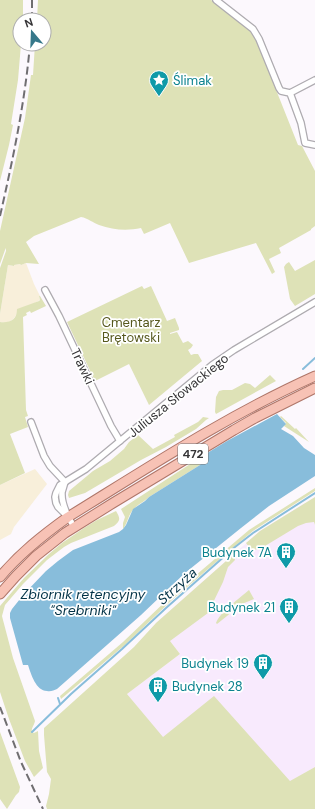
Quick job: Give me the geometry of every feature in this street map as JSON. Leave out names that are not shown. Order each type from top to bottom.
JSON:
[{"type":"main road","name":"472","points":[[0,577],[23,552],[68,517],[221,423],[268,398],[315,376]]},
{"type":"main road","name":"472","points":[[0,594],[36,556],[74,527],[234,430],[315,388]]},
{"type":"street","points":[[216,0],[253,28],[281,91],[290,93],[315,80]]},
{"type":"street","points":[[290,93],[301,123],[305,143],[315,145]]},
{"type":"street","name":"Trawki","points":[[46,290],[113,430],[120,441]]},
{"type":"street","name":"Juliusza Słowackiego","points":[[65,482],[83,471],[212,365],[234,350],[315,302]]},
{"type":"street","points":[[31,422],[44,456],[50,466],[65,482],[62,497],[68,517],[74,527]]},
{"type":"shaded area","points":[[26,263],[40,296],[40,300],[17,313],[12,320],[7,323],[0,322],[8,265],[13,266]]},
{"type":"shaded area","points":[[35,469],[47,484],[14,527],[11,534],[0,540],[0,485]]},
{"type":"shaded area","points":[[305,503],[315,525],[315,767],[291,781],[163,738],[127,694],[180,654],[156,623],[260,531]]},
{"type":"green space","points":[[0,0],[23,0],[23,12],[12,12],[12,52],[20,52],[18,80],[11,124],[13,125],[0,181]]},
{"type":"green space","points":[[38,0],[211,0],[252,32],[298,145],[302,146],[315,171],[315,226],[311,230],[279,248],[281,253],[269,259],[275,272],[272,274],[256,243],[189,263],[170,223],[144,234],[141,228],[130,230],[115,229],[99,225],[81,217],[34,236],[26,242],[39,264],[26,263],[14,266],[8,265],[0,314],[0,268],[6,248],[0,264],[0,231],[25,118],[31,75],[33,75],[34,52],[52,52],[52,12],[37,12]]},
{"type":"green space","points":[[315,260],[315,294],[295,306],[290,299],[284,267],[289,262],[295,271]]},
{"type":"green space","name":"Cmentarz Brętowski","points":[[142,286],[144,289],[151,286],[167,321],[175,318],[179,330],[170,334],[177,332],[183,343],[188,341],[193,345],[188,350],[191,355],[198,354],[202,361],[149,405],[129,364],[95,381],[67,322]]},
{"type":"green space","points":[[39,296],[46,306],[31,313],[30,311],[23,317],[26,410],[28,416],[25,417],[28,427],[10,434],[25,473],[0,485],[0,322],[12,320],[16,316],[17,309],[39,301]]},
{"type":"green space","points":[[270,375],[276,381],[216,414],[216,397],[219,391],[232,390],[245,383],[250,384],[255,388]]},
{"type":"green space","points":[[281,416],[295,429],[296,428],[309,442],[284,426],[286,423],[280,417]]},
{"type":"green space","points":[[203,417],[209,418],[196,429],[85,493],[69,498],[69,491],[93,471],[110,461],[138,435],[153,449],[175,437],[174,435],[198,422]]},
{"type":"green space","points":[[204,455],[200,465],[149,497],[136,507],[130,513],[123,529],[125,517],[121,509]]},
{"type":"green space","points":[[315,488],[315,491],[253,531],[172,600],[126,644],[61,699],[60,696],[123,642],[169,598],[249,530]]},
{"type":"green space","points":[[315,497],[315,525],[314,522],[298,526],[260,549],[251,550],[246,543],[260,531]]},
{"type":"green space","points":[[116,511],[119,516],[118,523],[64,547],[47,560],[5,605],[2,616],[3,620],[13,658],[35,721],[32,732],[34,733],[38,731],[39,751],[43,768],[34,777],[25,761],[0,692],[0,606],[24,578],[62,543],[97,520]]},
{"type":"green space","points":[[234,554],[235,560],[228,567],[223,582],[208,613],[170,641],[180,654],[127,694],[163,737],[214,696],[290,781],[315,767],[315,809],[47,809],[46,806],[51,779],[47,772],[44,728],[134,647],[156,623]]},
{"type":"green space","points":[[249,590],[254,599],[242,604],[217,624],[218,619],[222,614]]},
{"type":"green space","points":[[0,732],[20,787],[19,792],[7,809],[0,799]]},
{"type":"water","name":"Zbiornik retencyjny \"Srebrniki\"","points":[[277,414],[286,424],[281,429],[293,436],[304,448],[315,455],[315,476],[269,506],[185,573],[141,615],[57,689],[48,691],[40,688],[34,681],[28,665],[23,665],[10,618],[12,609],[24,594],[46,571],[73,550],[119,532],[123,529],[133,509],[149,497],[200,465],[204,455]]},
{"type":"waterway","name":"Strzyża","points":[[303,369],[315,358]]},
{"type":"waterway","name":"Strzyża","points":[[32,732],[71,694],[235,547],[253,533],[315,493]]},
{"type":"waterway","name":"Strzyża","points":[[58,698],[60,704]]},
{"type":"railway","points":[[32,0],[32,12]]},
{"type":"railway","points":[[0,216],[18,130],[29,52]]},
{"type":"railway","points":[[0,707],[21,762],[43,809]]},
{"type":"place","name":"Ślimak","points":[[159,97]]},
{"type":"place","name":"Budynek 7A","points":[[286,569]]},
{"type":"place","name":"Budynek 21","points":[[289,624]]},
{"type":"place","name":"Budynek 19","points":[[263,680]]},
{"type":"place","name":"Budynek 28","points":[[158,703]]}]
